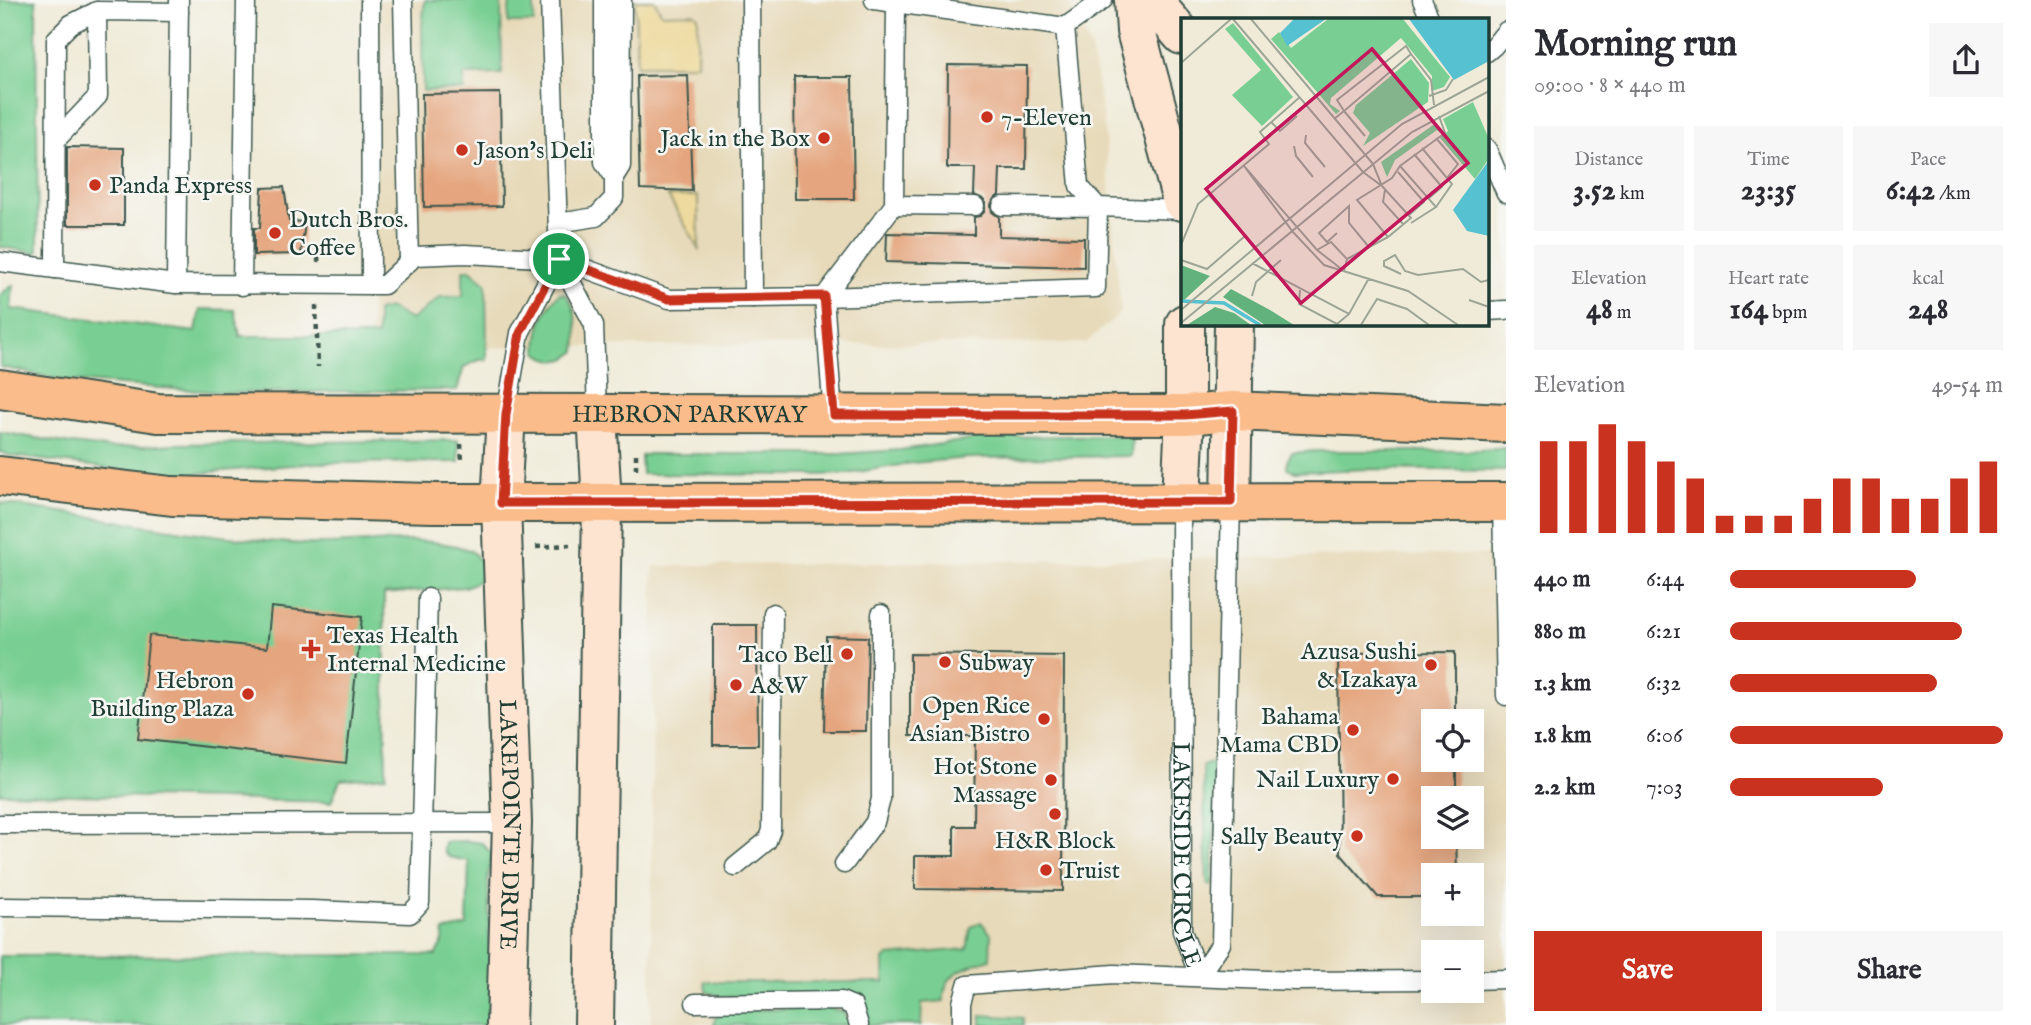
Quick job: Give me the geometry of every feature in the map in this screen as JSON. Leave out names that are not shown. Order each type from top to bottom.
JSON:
[{"type":"main road","points":[[1134,0],[1136,31],[1181,197]]},
{"type":"main road","points":[[1152,0],[1181,34]]},
{"type":"main road","name":"LAKESIDE CIRCLE","points":[[1181,501],[1185,326]]},
{"type":"main road","name":"LAKESIDE CIRCLE","points":[[1231,502],[1234,326]]},
{"type":"main road","name":"HEBRON PARKWAY","points":[[0,389],[158,412],[1185,415],[1233,411],[1506,423]]},
{"type":"main road","name":"LAKEPOINTE DRIVE","points":[[506,414],[501,503],[512,824],[506,1025]]},
{"type":"main road","points":[[594,1025],[602,503],[597,414]]},
{"type":"main road","points":[[0,476],[173,496],[501,503],[1504,502]]},
{"type":"lane","points":[[242,286],[246,0]]},
{"type":"lane","points":[[370,0],[371,285]]},
{"type":"lane","points":[[403,0],[409,262]]},
{"type":"lane","points":[[550,0],[559,259],[594,325],[597,414]]},
{"type":"lane","points":[[604,0],[604,162],[614,177]]},
{"type":"lane","points":[[558,223],[596,217],[614,198],[614,177],[621,166],[622,0]]},
{"type":"lane","points":[[751,0],[753,298]]},
{"type":"lane","points":[[874,0],[1065,27],[1103,0]]},
{"type":"lane","points":[[1422,0],[1430,18]]},
{"type":"lane","points":[[834,415],[824,296],[894,205],[896,4]]},
{"type":"lane","points":[[55,269],[56,39],[71,24],[97,11],[179,6],[176,284]]},
{"type":"lane","points":[[56,140],[98,96],[97,11]]},
{"type":"lane","points":[[0,262],[176,284],[242,286],[384,285],[415,256],[465,254],[559,259],[669,299],[1096,288],[1098,207],[1079,186],[1065,27]]},
{"type":"lane","points":[[1489,50],[1506,31]]},
{"type":"lane","points":[[1489,154],[1506,193]]},
{"type":"lane","points":[[894,205],[975,206]]},
{"type":"lane","points":[[1002,206],[1181,210]]},
{"type":"lane","points":[[506,414],[520,333],[559,259]]},
{"type":"lane","name":"LAKESIDE CIRCLE","points":[[1181,501],[1181,931],[1199,976]]},
{"type":"lane","name":"LAKESIDE CIRCLE","points":[[1199,976],[1222,944],[1231,502]]},
{"type":"lane","points":[[1504,502],[1506,696]]},
{"type":"lane","points":[[0,907],[312,910],[410,914],[420,903],[428,598]]},
{"type":"lane","points":[[735,866],[767,841],[771,830],[773,614]]},
{"type":"lane","points":[[844,864],[875,822],[881,799],[881,614]]},
{"type":"lane","points":[[0,824],[512,824]]},
{"type":"lane","points":[[962,1025],[962,1003],[967,985],[1114,974],[1296,981],[1421,980]]},
{"type":"lane","points":[[1484,980],[1506,979]]},
{"type":"lane","points":[[695,1003],[841,1001],[853,1006],[859,1025]]},
{"type":"path","points":[[461,439],[461,462]]},
{"type":"path","points":[[636,454],[636,474]]},
{"type":"path","points":[[536,547],[571,545]]},
{"type":"shaded area","points":[[370,0],[1067,0],[1091,47],[1103,116],[1121,312],[1086,343],[371,348]]},
{"type":"shaded area","points":[[1506,554],[1506,1025],[651,1025],[653,566]]},
{"type":"green space","points":[[0,0],[36,0],[38,253],[0,247]]},
{"type":"green space","points":[[425,0],[501,0],[502,74],[464,75],[464,90],[423,91],[422,25]]},
{"type":"green space","points":[[510,0],[534,0],[534,23],[508,23]]},
{"type":"green space","points":[[463,270],[470,270],[486,283],[487,360],[479,360],[464,367],[457,390],[229,393],[69,381],[0,367],[0,295],[13,285],[11,309],[196,332],[200,309],[235,310],[240,336],[377,336],[377,311],[390,308],[411,320],[440,297],[463,296]]},
{"type":"green space","points":[[564,293],[574,312],[577,328],[576,351],[562,360],[552,360],[537,352],[538,336],[549,307],[559,294]]},
{"type":"green space","points":[[0,432],[110,448],[175,444],[458,440],[459,462],[316,463],[177,475],[154,474],[12,456],[0,452]]},
{"type":"green space","points":[[1132,435],[1131,456],[968,458],[912,463],[846,474],[642,474],[641,456],[649,454],[838,454],[900,450],[990,437]]},
{"type":"green space","points":[[1506,448],[1506,471],[1368,469],[1295,472],[1287,468],[1287,461],[1292,453]]},
{"type":"green space","points":[[0,503],[268,541],[306,544],[408,541],[448,544],[474,554],[486,578],[465,587],[384,594],[386,776],[340,780],[331,802],[0,793]]},
{"type":"green space","points":[[1210,763],[1215,765],[1217,772],[1210,886],[1207,884],[1203,766]]},
{"type":"green space","points":[[444,842],[482,843],[492,854],[488,878],[492,1025],[0,1025],[0,956],[436,955],[443,941],[444,931],[467,926],[469,861],[449,857],[443,850]]},
{"type":"green space","points":[[981,922],[991,934],[990,959],[965,968],[952,977],[944,991],[944,1001],[922,1003],[921,1025],[867,1025],[867,1014],[851,996],[722,996],[706,992],[705,982],[884,982],[884,960],[888,956],[967,949],[971,927]]},
{"type":"green space","points":[[829,1008],[843,1012],[850,1025],[714,1025],[715,1018],[725,1011]]},
{"type":"green space","points":[[981,1015],[1023,1018],[1023,1025],[981,1025]]},
{"type":"sand","points":[[635,0],[654,0],[662,14],[694,13],[698,16],[697,63],[637,65]]},
{"type":"sand","points":[[668,196],[698,196],[699,249]]},
{"type":"building","points":[[948,65],[1027,66],[1026,169],[1000,169],[999,195],[993,200],[992,212],[999,217],[999,236],[1084,238],[1084,267],[886,262],[887,233],[974,235],[974,217],[985,211],[985,200],[974,195],[975,168],[947,168]]},
{"type":"building","points":[[688,75],[692,191],[640,189],[637,76]]},
{"type":"building","name":"Jack in the Box","points":[[794,77],[852,77],[854,199],[795,199]]},
{"type":"building","name":"Jason's Deli","points":[[500,93],[502,206],[424,207],[422,94]]},
{"type":"building","points":[[67,147],[124,148],[124,225],[67,225]]},
{"type":"building","points":[[284,187],[289,221],[305,222],[301,254],[254,255],[254,228],[260,228],[262,188]]},
{"type":"building","name":"Hebron Building Plaza","points":[[271,607],[362,617],[346,763],[138,739],[149,635],[267,648]]},
{"type":"building","points":[[713,625],[757,625],[758,745],[713,745]]},
{"type":"building","points":[[826,636],[868,637],[866,731],[824,731]]},
{"type":"building","points":[[1455,652],[1455,709],[1421,709],[1421,772],[1456,772],[1456,786],[1421,786],[1421,849],[1456,849],[1457,863],[1421,863],[1421,897],[1378,897],[1340,853],[1338,653]]},
{"type":"building","points":[[910,654],[1064,656],[1063,891],[915,889],[915,856],[954,856],[954,826],[974,826],[975,736],[910,736]]},
{"type":"place","name":"7-Eleven","points":[[987,117]]},
{"type":"place","name":"Jack in the Box","points":[[824,138]]},
{"type":"place","name":"Jason's Deli","points":[[462,150]]},
{"type":"place","name":"Panda Express","points":[[95,185]]},
{"type":"place","name":"Dutch Bros. Coffee","points":[[275,233]]},
{"type":"place","name":"Texas Health Internal Medicine","points":[[311,649]]},
{"type":"place","name":"Taco Bell","points":[[847,654]]},
{"type":"place","name":"Subway","points":[[945,662]]},
{"type":"place","name":"Azusa Sushi & Izakaya","points":[[1431,665]]},
{"type":"place","name":"A&W","points":[[736,685]]},
{"type":"place","name":"Hebron Building Plaza","points":[[248,694]]},
{"type":"place","name":"Open Rice Asian Bistro","points":[[1044,719]]},
{"type":"place","name":"Bahama Mama CBD","points":[[1353,730]]},
{"type":"place","name":"Nail Luxury","points":[[1393,779]]},
{"type":"place","name":"Hot Stone Massage","points":[[1051,780]]},
{"type":"place","name":"H&R Block","points":[[1055,814]]},
{"type":"place","name":"Sally Beauty","points":[[1357,836]]},
{"type":"place","name":"Truist","points":[[1046,870]]},
{"type":"route","points":[[559,259],[669,299],[824,296],[834,415],[1185,415],[1233,411],[1231,502],[501,503],[506,414],[520,333],[559,259]]}]
